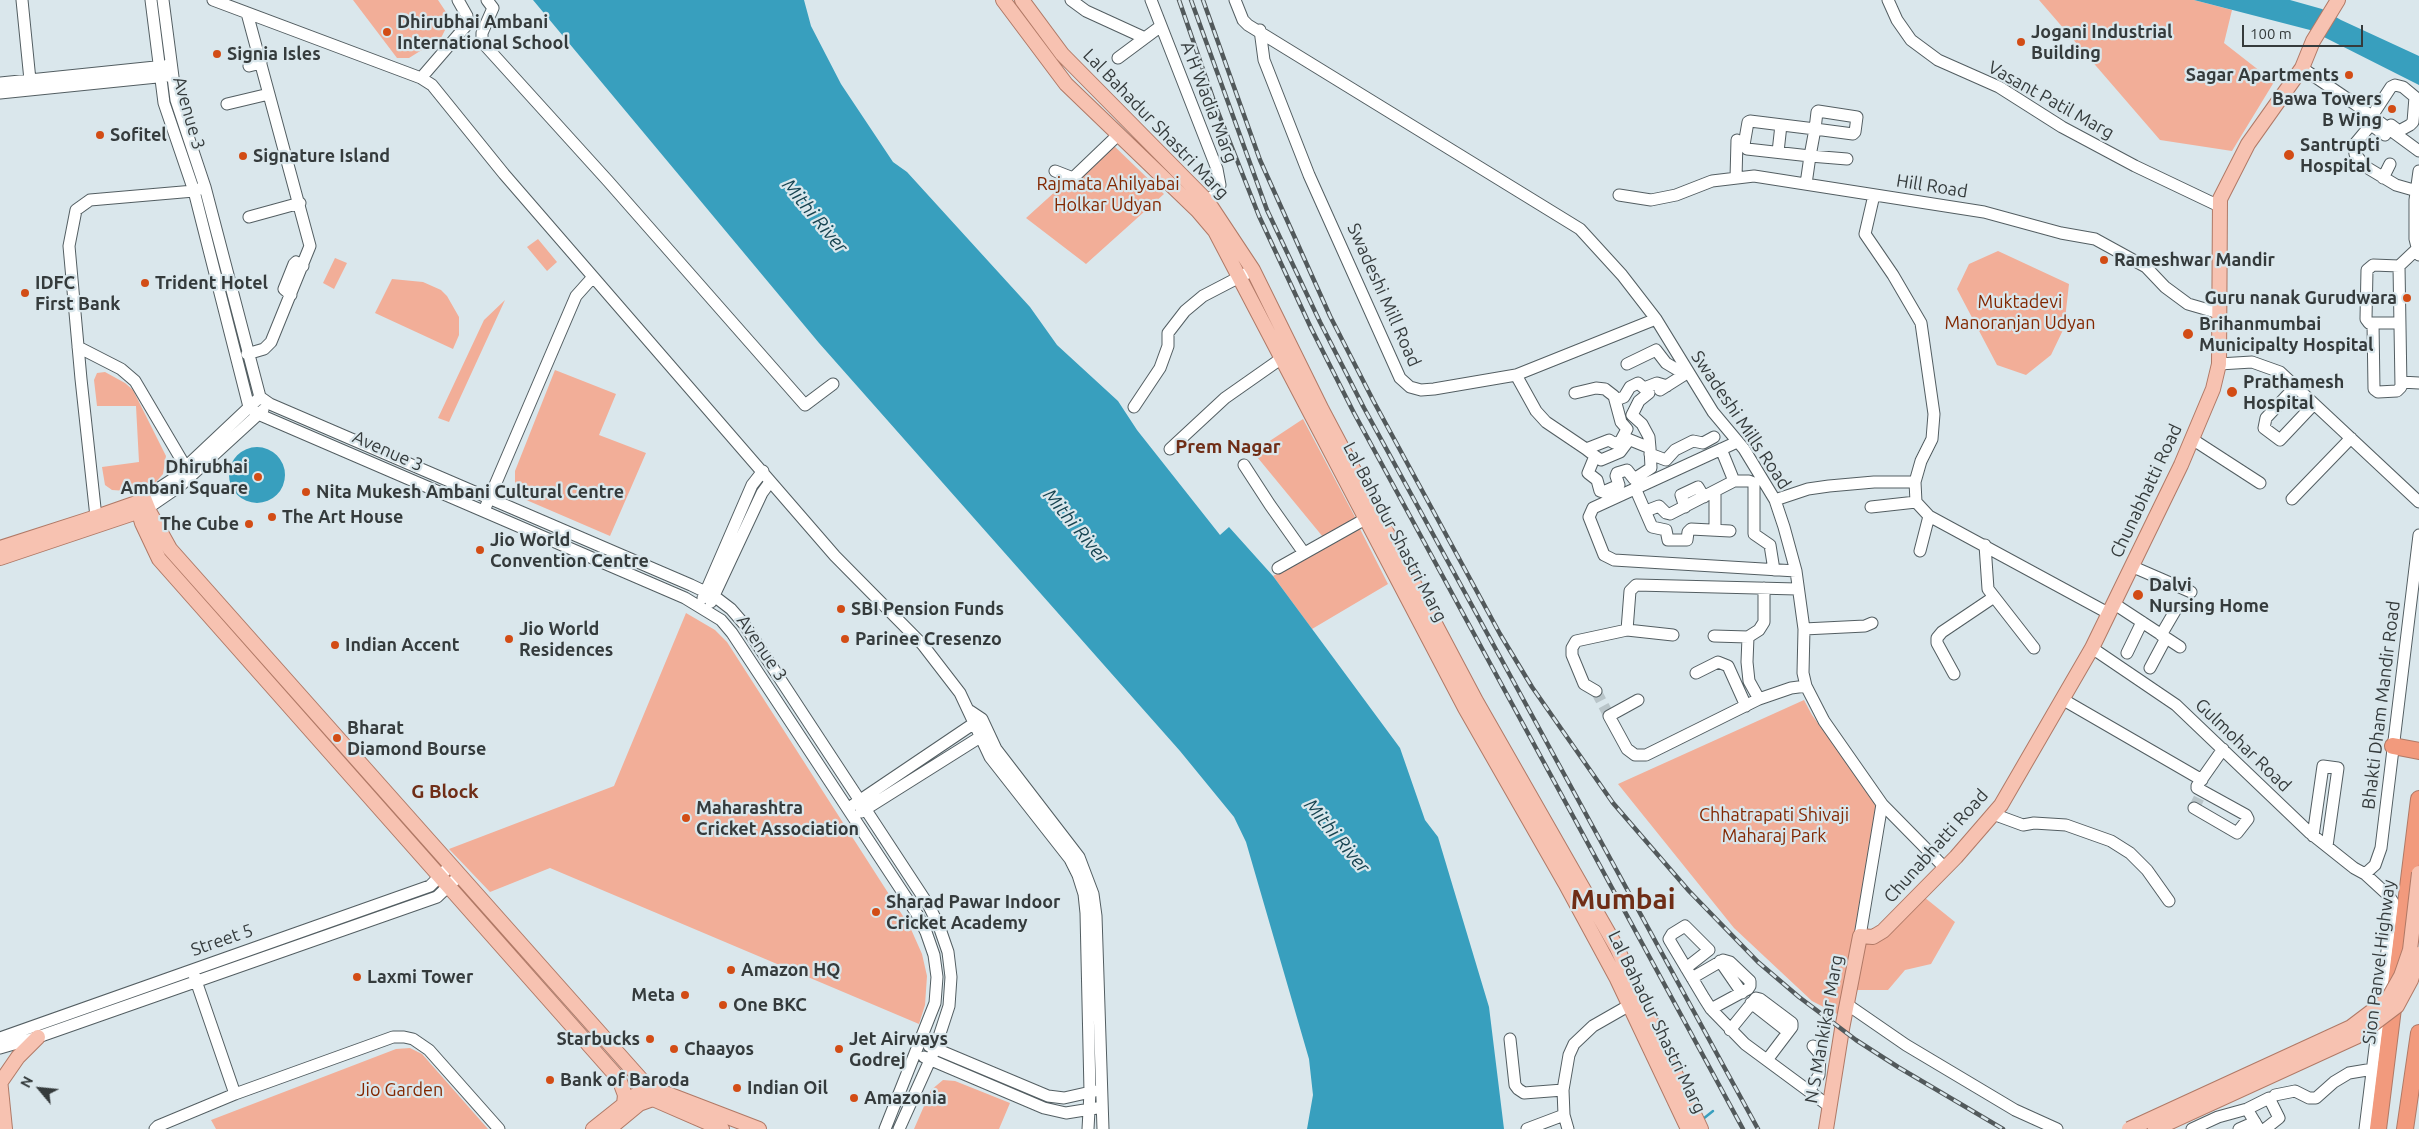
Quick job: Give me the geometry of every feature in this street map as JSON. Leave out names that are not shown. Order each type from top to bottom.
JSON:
[{"type":"highway","points":[[2392,746],[2419,751]]},
{"type":"highway","name":"Sion Panvel Highway","points":[[2378,1129],[2419,799]]},
{"type":"highway","points":[[2405,1129],[2419,1032]]},
{"type":"main road","name":"Lal Bahadur Shastri Marg","points":[[1003,0],[1066,84],[1119,134],[1203,206]]},
{"type":"main road","name":"Lal Bahadur Shastri Marg","points":[[1022,0],[1062,54],[1203,206],[1253,270],[1345,465],[1617,979],[1628,1006],[1653,1038]]},
{"type":"main road","name":"Chunabhatti Road","points":[[1860,936],[1873,937],[1883,931],[1945,868],[2001,806],[2092,648],[2192,439],[2213,389],[2219,364],[2219,206],[2248,144],[2302,68],[2313,41],[2336,3]]},
{"type":"main road","name":"Lal Bahadur Shastri Marg","points":[[1220,227],[1240,277],[1282,358],[1345,465],[1367,518],[1385,541]]},
{"type":"main road","points":[[0,558],[142,505]]},
{"type":"main road","points":[[142,505],[170,549],[650,1092],[722,1129]]},
{"type":"main road","points":[[142,505],[147,537],[159,559],[619,1079],[625,1095],[624,1104]]},
{"type":"main road","points":[[3,546],[97,522]]},
{"type":"main road","name":"Lal Bahadur Shastri Marg","points":[[1470,704],[1570,863],[1617,948],[1653,1038],[1678,1093],[1701,1129]]},
{"type":"main road","points":[[1565,883],[1570,863]]},
{"type":"main road","points":[[2129,1129],[2351,1027],[2388,999],[2401,976],[2410,950],[2419,873]]},
{"type":"main road","name":"N S Mankikar Marg","points":[[1826,1129],[1860,936]]},
{"type":"main road","points":[[2155,1129],[2356,1037],[2397,1006],[2411,980],[2419,954]]},
{"type":"main road","points":[[0,1083],[18,1057],[38,1037]]},
{"type":"main road","points":[[0,1079],[5,1129]]},
{"type":"main road","points":[[609,1129],[639,1104],[650,1092]]},
{"type":"main road","points":[[593,1129],[624,1104],[650,1092],[758,1129]]},
{"type":"main road","name":"Lal Bahadur Shastri Marg","points":[[1678,1093],[1688,1129]]},
{"type":"street","points":[[22,0],[30,80]]},
{"type":"street","name":"Avenue 3","points":[[151,0],[165,71],[206,187],[247,354],[260,397],[270,404],[710,594],[731,609],[744,624],[922,896],[939,926],[948,952],[951,977],[949,1006],[933,1054],[898,1129]]},
{"type":"street","name":"Avenue 3","points":[[163,0],[164,102],[194,191],[254,410],[704,607],[721,620],[732,633],[911,904],[926,932],[934,955],[937,977],[935,1003],[919,1048],[885,1129]]},
{"type":"street","points":[[213,0],[421,78],[432,85],[504,174],[834,556],[923,645],[960,694],[977,721],[984,735],[990,757],[1070,859],[1084,894],[1090,1092],[1088,1129]]},
{"type":"street","points":[[421,78],[464,27],[467,16],[458,0]]},
{"type":"street","points":[[487,0],[493,8],[482,34],[482,42],[552,118],[805,405],[833,384]]},
{"type":"street","points":[[1071,0],[1086,11],[1144,38]]},
{"type":"street","name":"A H Wadia Marg","points":[[1151,0],[1217,168],[1220,185],[1203,206]]},
{"type":"street","name":"Swadeshi Mills Road","points":[[1235,0],[1243,20],[1580,229],[1622,275],[1656,319],[1686,371],[1713,412],[1737,442],[1775,500],[1796,570],[1797,589],[1804,630],[1804,673],[1806,686],[1824,720],[1882,804],[1945,868]]},
{"type":"street","name":"Vasant Patil Marg","points":[[1888,0],[1897,20],[1911,40],[1938,60],[1999,87],[2062,127],[2136,166],[2219,206]]},
{"type":"street","points":[[247,13],[300,203],[310,246],[271,342],[264,349],[247,354]]},
{"type":"street","points":[[1118,58],[1161,26]]},
{"type":"street","name":"Swadeshi Mill Road","points":[[1260,30],[1264,60],[1309,175],[1400,378],[1410,387],[1421,390],[1516,375],[1656,319]]},
{"type":"street","points":[[249,66],[261,63]]},
{"type":"street","points":[[2302,68],[2398,131],[2412,124],[2416,110],[2415,97],[2403,87],[2395,85],[2387,92],[2373,114]]},
{"type":"street","points":[[0,83],[165,71]]},
{"type":"street","points":[[0,93],[165,71]]},
{"type":"street","points":[[227,104],[269,94]]},
{"type":"street","points":[[2373,114],[2402,148]]},
{"type":"street","points":[[1806,184],[1810,156],[1815,129],[1750,121],[1747,124],[1744,145],[1747,149],[1810,156],[1847,159]]},
{"type":"street","points":[[1778,152],[1781,125]]},
{"type":"street","points":[[2416,192],[2396,185],[2366,167],[2354,154],[2353,149],[2361,135],[2371,126],[2419,151]]},
{"type":"street","points":[[1055,171],[1073,178],[1119,134]]},
{"type":"street","points":[[1718,173],[1736,176],[1737,140]]},
{"type":"street","points":[[2383,178],[2390,164]]},
{"type":"street","points":[[2399,323],[2369,323],[2366,319],[2367,270],[2373,265],[2399,266],[2418,252],[2415,239],[2416,192],[2419,171]]},
{"type":"street","name":"Hill Road","points":[[1619,195],[1651,200],[1676,195],[1712,181],[1736,176],[1754,176],[1984,212],[2061,233],[2095,239],[2146,267],[2165,287],[2188,304],[2219,313]]},
{"type":"street","points":[[97,522],[78,347],[69,240],[76,210],[90,200],[194,191],[206,187]]},
{"type":"street","points":[[1874,195],[1865,234],[1893,275],[1921,323],[1934,414],[1932,439],[1921,460],[1915,482],[1916,502],[1929,516],[2110,608],[2142,622],[2180,647]]},
{"type":"street","points":[[249,217],[300,203]]},
{"type":"street","points":[[2373,323],[2374,389],[2378,392],[2397,392],[2401,387],[2399,266]]},
{"type":"street","points":[[1134,407],[1160,368],[1168,346],[1168,333],[1185,311],[1195,300],[1253,270]]},
{"type":"street","points":[[484,512],[576,296],[593,277]]},
{"type":"street","points":[[78,347],[121,369],[135,382],[188,472]]},
{"type":"street","points":[[1627,364],[1656,350],[1670,366],[1686,371]]},
{"type":"street","points":[[1170,449],[1225,398],[1282,358]]},
{"type":"street","points":[[2219,364],[2252,362],[2280,372],[2419,502]]},
{"type":"street","points":[[1516,375],[1536,411],[1546,422],[1602,460],[1620,452],[1632,416],[1639,401],[1648,391],[1657,383],[1667,386],[1686,371]]},
{"type":"street","points":[[2401,382],[2419,383]]},
{"type":"street","points":[[1616,400],[1624,397],[1630,388],[1638,383],[1648,391]]},
{"type":"street","points":[[2295,387],[2266,418],[2264,428],[2280,440],[2286,436],[2314,404]]},
{"type":"street","points":[[1575,393],[1596,388],[1605,389],[1616,400],[1620,422],[1626,435],[1666,460],[1675,450],[1693,441],[1703,443],[1714,437]]},
{"type":"street","points":[[142,505],[161,501],[188,472],[254,410],[260,397]]},
{"type":"street","points":[[254,410],[270,404]]},
{"type":"street","points":[[1590,452],[1588,473],[1597,480],[1602,492],[1619,484],[1616,476],[1617,473],[1627,470],[1634,478],[1649,470],[1649,437],[1642,424],[1632,416]]},
{"type":"street","points":[[1590,452],[1609,440],[1617,443],[1626,435]]},
{"type":"street","points":[[2292,499],[2351,438]]},
{"type":"street","points":[[2192,439],[2260,483]]},
{"type":"street","points":[[1737,442],[1593,508],[1589,512],[1604,555],[1608,559],[1706,567],[1796,570]]},
{"type":"street","points":[[1720,449],[1734,482]]},
{"type":"street","points":[[1244,464],[1270,506],[1304,553]]},
{"type":"street","points":[[710,594],[752,485],[762,471]]},
{"type":"street","points":[[1646,511],[1659,506],[1666,514],[1670,514],[1734,482],[1750,481],[1754,483],[1754,534],[1770,545],[1774,570]]},
{"type":"street","points":[[704,607],[762,493],[770,482]]},
{"type":"street","points":[[1775,500],[1808,489],[1829,486],[1874,482],[1915,482]]},
{"type":"street","points":[[1635,488],[1652,527],[1666,530],[1667,538],[1670,541],[1687,540],[1688,532],[1691,529],[1730,531]]},
{"type":"street","points":[[1715,491],[1715,530]]},
{"type":"street","points":[[1870,507],[1916,502]]},
{"type":"street","points":[[1920,551],[1929,516]]},
{"type":"street","points":[[1278,568],[1367,518]]},
{"type":"street","name":"Bhakti Dham Mandir Road","points":[[2365,874],[2375,865],[2380,854],[2419,535]]},
{"type":"street","points":[[1985,545],[1988,589],[2034,648]]},
{"type":"street","points":[[2131,566],[2191,592]]},
{"type":"street","points":[[1627,630],[1630,591],[1636,585],[1797,589]]},
{"type":"street","points":[[1714,636],[1748,637],[1759,630],[1764,622],[1764,588]]},
{"type":"street","points":[[1954,674],[1937,643],[1937,638],[1942,632],[1994,597]]},
{"type":"street","points":[[2150,668],[2175,611]]},
{"type":"street","points":[[2126,653],[2142,622]]},
{"type":"street","points":[[1804,630],[1865,626],[1872,623]]},
{"type":"street","points":[[1596,691],[1584,684],[1572,656],[1572,648],[1576,641],[1627,630],[1673,635]]},
{"type":"street","points":[[1748,637],[1748,681],[1759,699]]},
{"type":"street","name":"Gulmohar Road","points":[[2092,648],[2176,704],[2314,836],[2384,889],[2393,902],[2372,1069]]},
{"type":"street","points":[[1696,673],[1718,662],[1728,666],[1746,706]]},
{"type":"street","points":[[1638,700],[1609,716],[1627,749],[1635,755],[1646,755],[1759,699],[1792,688],[1806,686]]},
{"type":"street","points":[[2062,699],[2199,789],[2246,815],[2248,819],[2237,833],[2194,808]]},
{"type":"street","points":[[863,805],[977,721]]},
{"type":"street","points":[[850,813],[984,735]]},
{"type":"street","points":[[984,735],[1079,857],[1093,894],[1096,916],[1104,1107],[1103,1129]]},
{"type":"street","points":[[2199,789],[2223,749]]},
{"type":"street","points":[[2314,836],[2323,766],[2338,768],[2327,846]]},
{"type":"street","points":[[1860,936],[1882,804]]},
{"type":"street","points":[[1993,814],[2024,825],[2034,823],[2066,825],[2111,841],[2130,853],[2147,870],[2169,901]]},
{"type":"street","points":[[2315,822],[2330,826]]},
{"type":"street","name":"Street 5","points":[[0,1038],[444,881],[455,871]]},
{"type":"street","name":"Street 5","points":[[0,1048],[38,1037],[437,897],[444,881]]},
{"type":"street","points":[[911,904],[922,896]]},
{"type":"street","points":[[1720,961],[1739,988]]},
{"type":"street","points":[[1711,1009],[1739,988],[1750,986],[1747,978],[1730,962],[1720,961],[1689,973],[1711,1009],[1730,1030],[1766,1060],[1810,1090],[1829,1106]]},
{"type":"street","points":[[192,969],[235,1094]]},
{"type":"street","points":[[1730,1030],[1751,1003],[1758,998],[1770,1012],[1792,1023],[1788,1032],[1766,1060]]},
{"type":"street","points":[[1848,1005],[1920,1054],[2015,1110],[2057,1129]]},
{"type":"street","points":[[1568,1129],[1564,1116],[1563,1090],[1569,1055],[1574,1044],[1593,1026],[1628,1006]]},
{"type":"street","points":[[156,1129],[158,1126],[235,1094],[390,1038],[404,1037],[413,1039],[429,1050],[499,1129]]},
{"type":"street","points":[[1510,1039],[1515,1085],[1518,1089],[1524,1093],[1563,1090]]},
{"type":"street","points":[[1810,1090],[1820,1075],[1820,1054],[1813,1046]]},
{"type":"street","points":[[919,1048],[1044,1108],[1066,1113],[1104,1107]]},
{"type":"street","points":[[933,1054],[1048,1096],[1064,1098],[1103,1089]]},
{"type":"street","points":[[2275,1095],[2295,1091],[2309,1098],[2316,1098],[2334,1082],[2350,1073],[2372,1069],[2365,1129]]},
{"type":"street","points":[[2192,1129],[2218,1117],[2247,1109],[2266,1098],[2270,1099],[2279,1118],[2260,1127],[2239,1129]]},
{"type":"street","points":[[2247,1109],[2260,1127]]},
{"type":"street","points":[[1527,1129],[1564,1116]]},
{"type":"green space","points":[[353,0],[438,0],[448,15],[447,26],[441,38],[409,58],[397,58]]},
{"type":"green space","points":[[2039,0],[2194,0],[2232,10],[2224,43],[2274,82],[2232,151],[2160,140]]},
{"type":"green space","name":"Rajmata Ahilyabai Holkar Udyan","points":[[1110,142],[1164,194],[1086,264],[1026,218]]},
{"type":"green space","points":[[538,239],[557,262],[547,271],[527,247]]},
{"type":"green space","name":"Muktadevi Manoranjan Udyan","points":[[1998,251],[2069,284],[2064,328],[2051,355],[2026,375],[1997,365],[1957,289],[1969,264]]},
{"type":"green space","points":[[335,258],[347,263],[334,289],[323,283]]},
{"type":"green space","points":[[392,279],[423,282],[441,290],[447,296],[459,317],[459,335],[453,349],[375,313]]},
{"type":"green space","points":[[505,300],[449,422],[438,418],[484,320]]},
{"type":"green space","points":[[555,370],[616,394],[599,435],[646,453],[610,536],[524,499],[515,489],[515,471]]},
{"type":"green space","points":[[105,372],[125,383],[133,390],[166,456],[163,474],[156,482],[127,491],[112,490],[105,485],[102,467],[139,462],[136,406],[97,406],[94,380],[97,373]]},
{"type":"green space","points":[[1303,419],[1356,519],[1323,537],[1253,452]]},
{"type":"green space","points":[[1359,527],[1388,584],[1312,629],[1273,576]]},
{"type":"green space","name":"Maharashtra Cricket Association","points":[[686,613],[715,630],[727,642],[910,927],[922,954],[927,976],[925,1005],[919,1024],[550,868],[490,892],[449,849],[614,786]]},
{"type":"green space","name":"Chhatrapati Shivaji Maharaj Park","points":[[1804,700],[1812,715],[1877,804],[1855,935],[1839,1015],[1812,1001],[1734,928],[1618,784]]},
{"type":"green space","points":[[1924,897],[1955,922],[1931,964],[1905,970],[1888,990],[1856,990],[1862,940]]},
{"type":"green space","name":"Jio Garden","points":[[410,1048],[422,1054],[488,1129],[216,1129],[211,1120],[396,1049]]},
{"type":"green space","points":[[943,1080],[955,1081],[1010,1103],[999,1129],[914,1129],[931,1090]]},
{"type":"water","name":"Mithi River","points":[[533,0],[804,0],[811,26],[841,84],[893,162],[907,172],[1030,307],[1057,345],[1118,401],[1137,430],[1220,535],[1229,527],[1273,576],[1400,748],[1425,820],[1438,837],[1489,1007],[1504,1129],[1307,1129],[1313,1095],[1309,1059],[1246,842],[1234,817],[1180,751],[819,343]]},
{"type":"water","points":[[2194,0],[2290,0],[2322,9],[2341,20],[2419,56],[2419,85],[2310,30]]},
{"type":"water","name":"Dhirubhai Ambani Square","points":[[251,447],[263,447],[273,451],[281,459],[285,475],[281,491],[273,499],[263,503],[251,503],[241,499],[233,491],[229,481],[229,469],[233,459],[241,451]]},
{"type":"waterway","points":[[1703,1119],[1713,1111]]},
{"type":"tunnel","points":[[1596,691],[1609,716]]},
{"type":"tunnel","points":[[2194,808],[2201,794]]},
{"type":"railway","points":[[1179,0],[1216,107],[1259,216],[1311,328],[1354,413],[1743,1129]]},
{"type":"railway","points":[[1191,0],[1267,210],[1320,322],[1364,408],[1758,1129]]},
{"type":"railway","points":[[1203,0],[1260,160],[1330,316],[1374,402],[1500,634],[1532,687],[1613,803],[1689,891],[1758,962],[1799,997],[1856,1040],[2003,1129]]},
{"type":"place","name":"Dhirubhai Ambani International School","points":[[387,32]]},
{"type":"place","name":"Jogani Industrial Building","points":[[2021,42]]},
{"type":"place","name":"Signia Isles","points":[[217,54]]},
{"type":"place","name":"Sagar Apartments","points":[[2349,75]]},
{"type":"place","name":"Bawa Towers B Wing","points":[[2392,109]]},
{"type":"place","name":"Sofitel","points":[[100,135]]},
{"type":"place","name":"Santrupti Hospital","points":[[2289,155]]},
{"type":"place","name":"Signature Island","points":[[243,156]]},
{"type":"place","name":"Rameshwar Mandir","points":[[2104,260]]},
{"type":"place","name":"Trident Hotel","points":[[145,283]]},
{"type":"place","name":"IDFC First Bank","points":[[25,293]]},
{"type":"place","name":"Guru nanak Gurudwara","points":[[2407,298]]},
{"type":"place","name":"Brihanmumbai Municipalty Hospital","points":[[2188,334]]},
{"type":"place","name":"Prathamesh Hospital","points":[[2232,392]]},
{"type":"place","name":"Dhirubhai Ambani Square","points":[[258,477]]},
{"type":"place","name":"Nita Mukesh Ambani Cultural Centre","points":[[306,492]]},
{"type":"place","name":"The Art House","points":[[272,517]]},
{"type":"place","name":"The Cube","points":[[249,524]]},
{"type":"place","name":"Jio World Convention Centre","points":[[480,550]]},
{"type":"place","name":"Dalvi Nursing Home","points":[[2138,595]]},
{"type":"place","name":"SBI Pension Funds","points":[[841,609]]},
{"type":"place","name":"Jio World Residences","points":[[509,639]]},
{"type":"place","name":"Parinee Cresenzo","points":[[845,639]]},
{"type":"place","name":"Indian Accent","points":[[335,645]]},
{"type":"place","name":"Bharat Diamond Bourse","points":[[337,738]]},
{"type":"place","name":"Maharashtra Cricket Association","points":[[686,818]]},
{"type":"place","name":"Sharad Pawar Indoor Cricket Academy","points":[[876,912]]},
{"type":"place","name":"Amazon HQ","points":[[731,970]]},
{"type":"place","name":"Laxmi Tower","points":[[357,977]]},
{"type":"place","name":"Meta","points":[[685,995]]},
{"type":"place","name":"One BKC","points":[[723,1005]]},
{"type":"place","name":"Starbucks","points":[[650,1039]]},
{"type":"place","name":"Chaayos","points":[[674,1049]]},
{"type":"place","name":"Jet Airways Godrej","points":[[839,1049]]},
{"type":"place","name":"Bank of Baroda","points":[[550,1080]]},
{"type":"place","name":"Indian Oil","points":[[737,1088]]},
{"type":"place","name":"Amazonia","points":[[854,1098]]},
{"type":"district","name":"Prem Nagar","points":[[1228,447]]},
{"type":"district","name":"G Block","points":[[445,792]]},
{"type":"district","name":"Mumbai","points":[[1623,900]]}]
